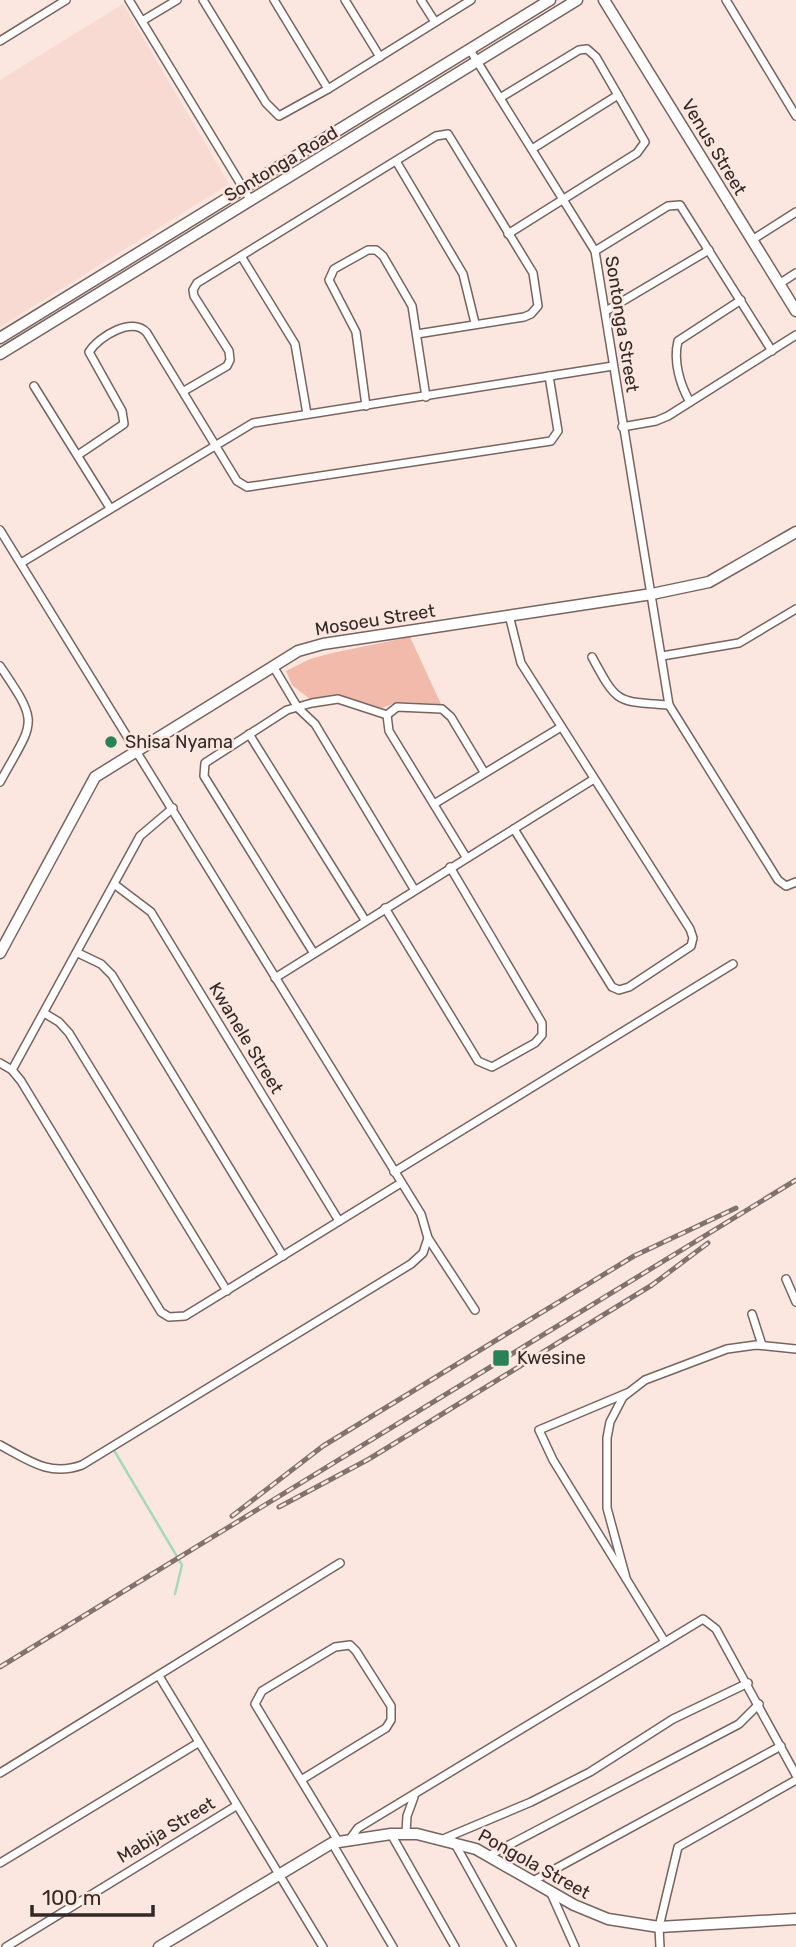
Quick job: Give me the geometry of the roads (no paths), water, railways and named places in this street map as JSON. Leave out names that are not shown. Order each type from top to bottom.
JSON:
[{"type":"street","points":[[130,0],[251,201]]},
{"type":"street","points":[[142,21],[177,0]]},
{"type":"street","points":[[203,0],[274,114],[285,114],[471,0]]},
{"type":"street","points":[[274,0],[328,89]]},
{"type":"street","points":[[345,0],[380,57]]},
{"type":"street","points":[[421,0],[435,22]]},
{"type":"street","name":"Sontonga Road","points":[[0,338],[550,0]]},
{"type":"street","name":"Sontonga Road","points":[[0,354],[577,0]]},
{"type":"street","name":"Venus Street","points":[[604,0],[796,311]]},
{"type":"street","points":[[726,0],[796,116]]},
{"type":"street","points":[[0,41],[60,1]]},
{"type":"street","points":[[500,98],[583,49],[596,57],[643,136],[645,145],[508,234]]},
{"type":"street","name":"Sontonga Street","points":[[470,50],[595,251],[669,705]]},
{"type":"street","points":[[532,149],[618,95]]},
{"type":"street","points":[[184,391],[227,366],[230,360],[229,351],[194,296],[194,288],[436,136],[448,134],[533,273],[538,306],[524,317],[417,334]]},
{"type":"street","points":[[396,161],[463,274],[475,323]]},
{"type":"street","points":[[595,251],[675,204],[685,210],[772,351]]},
{"type":"street","points":[[752,240],[796,212]]},
{"type":"street","points":[[366,406],[355,328],[330,285],[330,273],[368,250],[380,252],[411,302],[426,397]]},
{"type":"street","points":[[606,311],[709,250]]},
{"type":"street","points":[[241,256],[295,344],[307,414]]},
{"type":"street","points":[[779,284],[796,273]]},
{"type":"street","points":[[690,402],[680,380],[676,354],[678,341],[741,300]]},
{"type":"street","points":[[78,455],[124,424],[122,411],[89,352],[125,327],[136,325],[144,330],[184,391],[239,484],[250,487],[547,442],[558,431],[549,376]]},
{"type":"street","points":[[622,427],[656,421],[796,335]]},
{"type":"street","points":[[21,563],[253,423],[613,366]]},
{"type":"street","points":[[34,386],[110,508]]},
{"type":"street","points":[[0,530],[421,1214],[428,1238],[475,1310]]},
{"type":"street","name":"Mosoeu Street","points":[[0,953],[3,940],[92,781],[137,750],[298,651],[315,645],[652,594],[720,578],[796,532]]},
{"type":"street","points":[[662,656],[739,643],[796,609]]},
{"type":"street","points":[[509,615],[518,656],[690,929],[692,943],[686,952],[629,987],[619,990],[612,986],[514,829]]},
{"type":"street","points":[[592,657],[610,692],[620,700],[669,705],[778,880],[786,886],[796,882]]},
{"type":"street","points":[[0,666],[26,705],[30,720],[27,732],[0,782]]},
{"type":"street","points":[[273,666],[298,708],[315,724],[414,889]]},
{"type":"street","points":[[313,952],[203,773],[207,761],[287,710],[322,700],[338,699],[387,715]]},
{"type":"street","points":[[387,715],[397,707],[432,707],[445,710],[484,772]]},
{"type":"street","points":[[387,715],[389,731],[466,857]]},
{"type":"street","points":[[434,803],[561,727]]},
{"type":"street","points":[[249,734],[365,920]]},
{"type":"street","points":[[275,978],[594,779]]},
{"type":"street","points":[[12,1070],[144,832],[173,808]]},
{"type":"street","points":[[385,908],[478,1061],[492,1067],[535,1043],[542,1035],[542,1023],[450,867]]},
{"type":"street","name":"Kwanele Street","points":[[114,884],[151,912],[339,1221]]},
{"type":"street","points":[[78,953],[101,964],[112,975],[283,1256]]},
{"type":"street","points":[[394,1172],[733,964]]},
{"type":"street","points":[[44,1013],[59,1022],[69,1033],[227,1291]]},
{"type":"street","points":[[0,1063],[12,1070],[165,1315],[179,1318],[401,1183]]},
{"type":"street","points":[[0,1445],[46,1470],[65,1470],[82,1465],[411,1264],[423,1253],[428,1238]]},
{"type":"street","points":[[786,1279],[796,1303]]},
{"type":"street","points":[[752,1314],[762,1345]]},
{"type":"street","points":[[665,1642],[553,1460],[539,1430],[629,1392],[645,1380],[709,1355],[736,1347],[762,1345],[796,1349]]},
{"type":"street","points":[[626,1578],[621,1550],[608,1514],[607,1446],[614,1414],[629,1392]]},
{"type":"street","points":[[0,1773],[340,1563]]},
{"type":"street","points":[[350,1839],[358,1828],[694,1622],[707,1620],[716,1629],[748,1683],[796,1778],[678,1847],[659,1927],[660,1947]]},
{"type":"street","points":[[301,1780],[386,1728],[391,1720],[391,1706],[356,1651],[350,1646],[335,1647],[262,1691],[256,1698],[260,1715],[301,1780],[393,1947]]},
{"type":"street","points":[[159,1676],[321,1945],[312,1947]]},
{"type":"street","points":[[512,1947],[448,1840],[590,1772],[673,1719],[748,1683]]},
{"type":"street","points":[[490,1855],[739,1724],[759,1704]]},
{"type":"street","points":[[0,1863],[198,1743]]},
{"type":"street","points":[[533,1881],[781,1746]]},
{"type":"street","points":[[406,1833],[407,1816],[414,1796]]},
{"type":"street","name":"Mabija Street","points":[[3,1946],[236,1806]]},
{"type":"street","name":"Pongola Street","points":[[159,1947],[335,1842],[406,1833],[448,1840],[490,1855],[598,1916],[659,1927],[796,1919]]},
{"type":"street","points":[[391,1834],[455,1947]]},
{"type":"street","points":[[550,1891],[575,1947]]},
{"type":"waterway","points":[[115,1452],[182,1565],[175,1594]]},
{"type":"railway","points":[[0,1667],[796,1180]]},
{"type":"railway","points":[[232,1516],[323,1446],[634,1256],[736,1208]]},
{"type":"railway","points":[[279,1507],[369,1459],[652,1285],[708,1243]]},
{"type":"place","name":"Shisa Nyama","points":[[111,742]]},
{"type":"place","name":"Kwesine","points":[[501,1358]]}]
